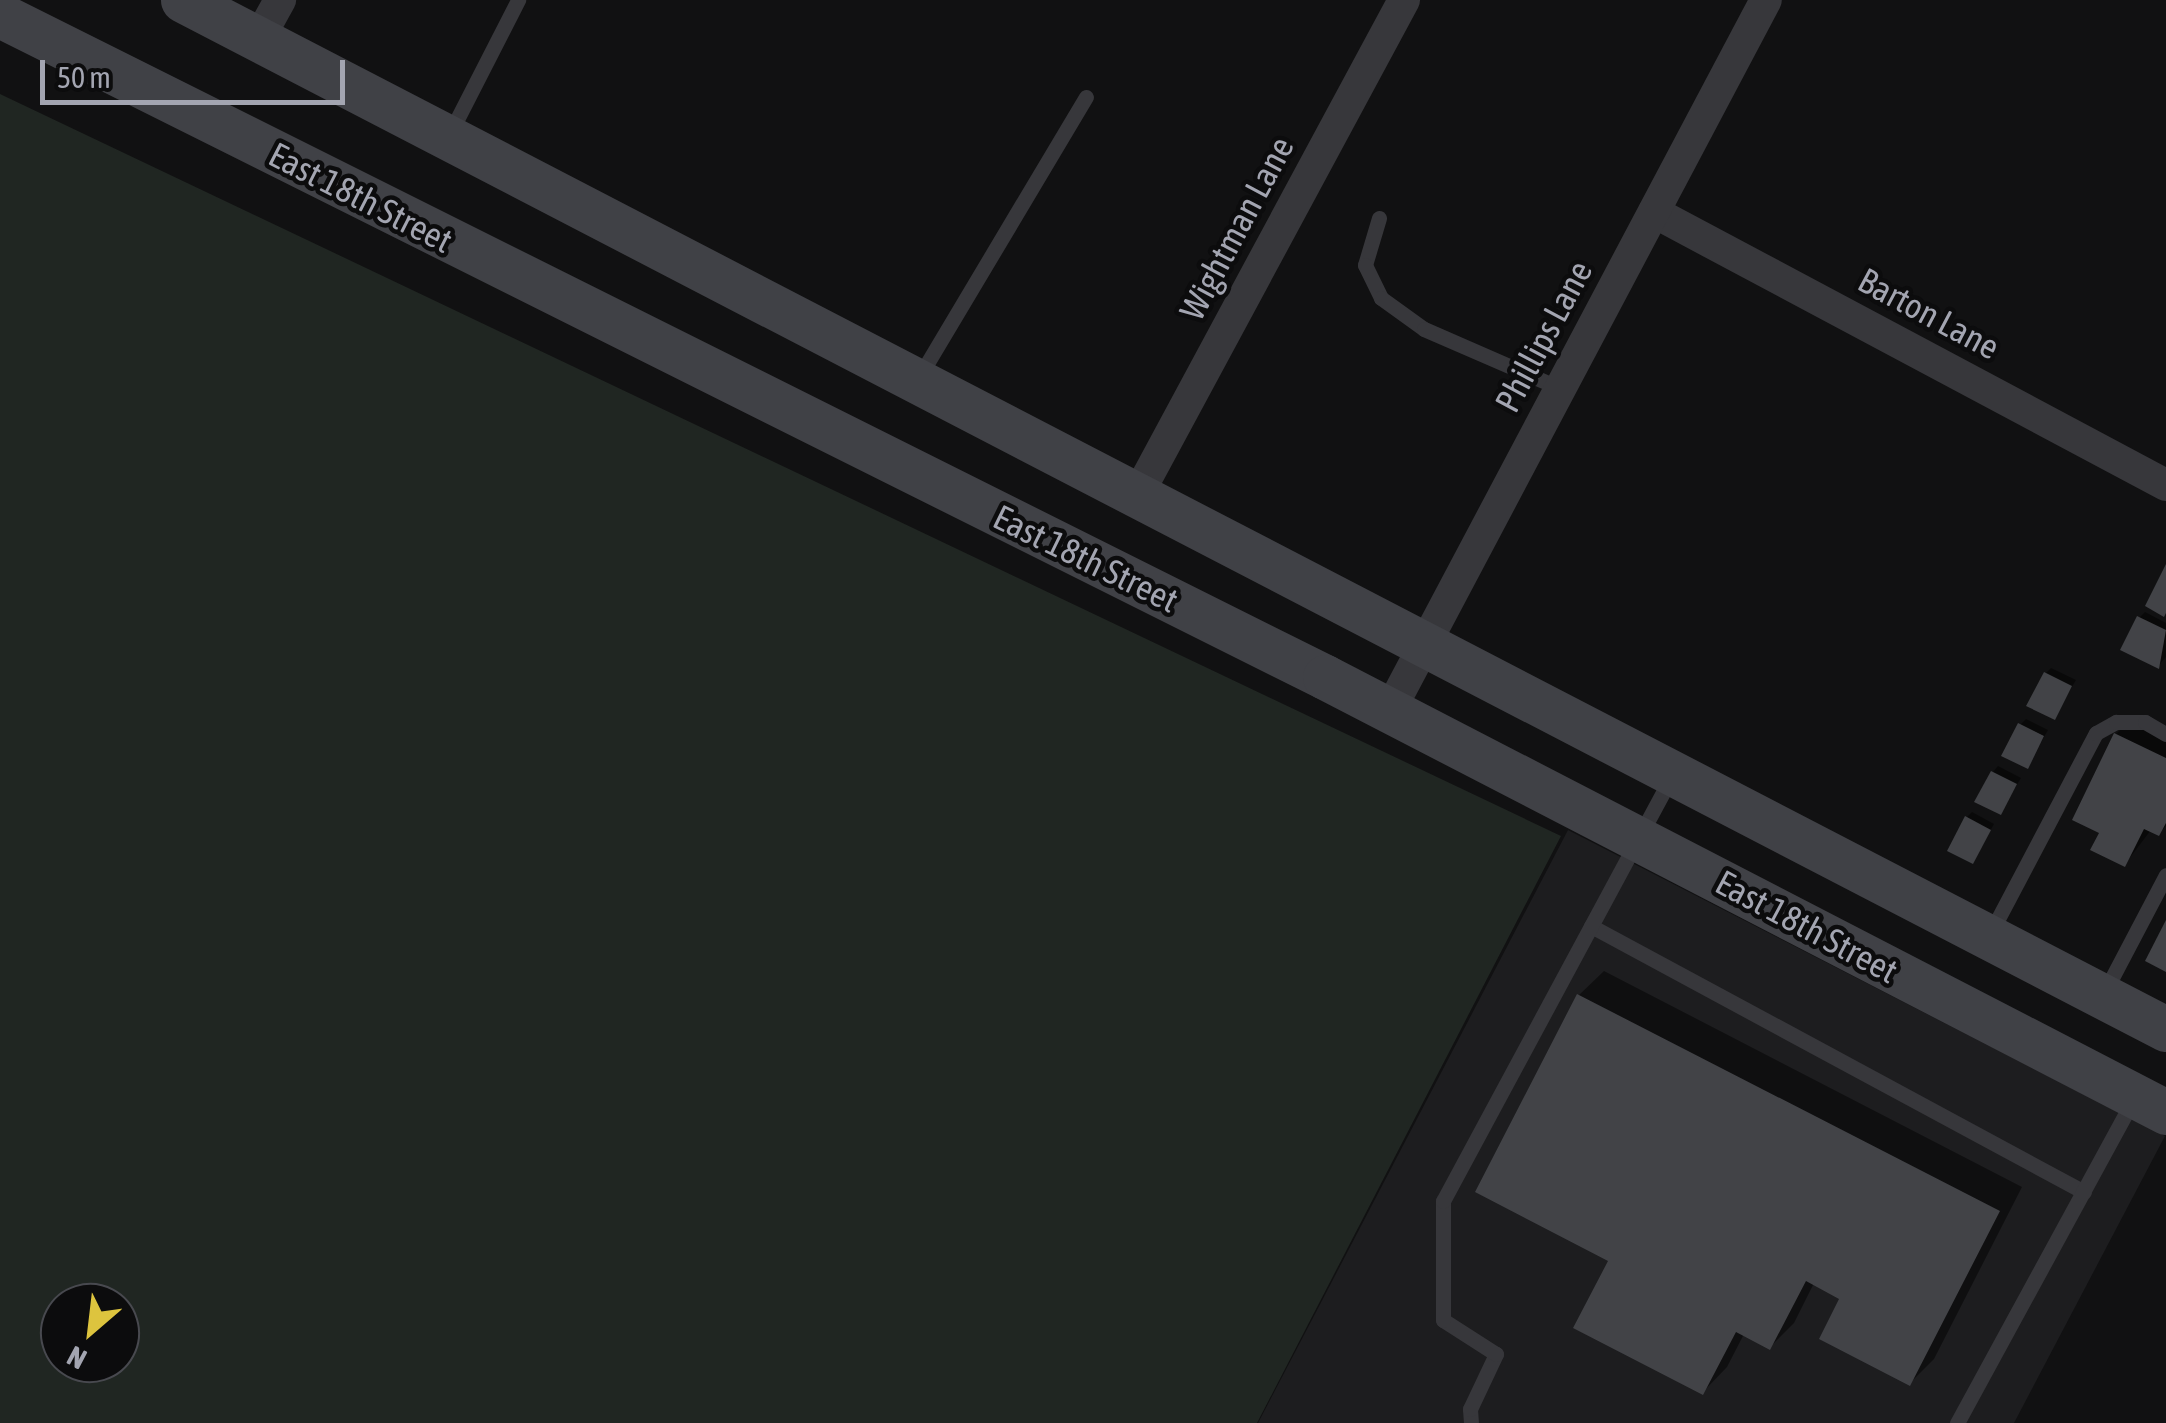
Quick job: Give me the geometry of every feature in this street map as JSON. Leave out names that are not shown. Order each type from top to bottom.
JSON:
[{"type":"main road","points":[[182,0],[2166,1029]]},
{"type":"main road","name":"East 18th Street","points":[[0,14],[1390,710],[2150,1104]]},
{"type":"street","points":[[258,40],[280,0]]},
{"type":"street","name":"Wightman Lane","points":[[1138,494],[1404,0]]},
{"type":"street","name":"Phillips Lane","points":[[1390,710],[1766,0]]},
{"type":"street","name":"Barton Lane","points":[[1654,212],[2166,485]]},
{"type":"lane","points":[[447,138],[518,0]]},
{"type":"lane","points":[[917,380],[1086,97]]},
{"type":"lane","points":[[1379,218],[1365,266],[1382,298],[1424,329],[1560,388]]},
{"type":"lane","points":[[1989,937],[2096,733],[2116,722],[2145,722],[2166,734]]},
{"type":"lane","points":[[1471,1423],[1470,1409],[1496,1354],[1442,1320],[1443,1201],[1673,772]]},
{"type":"lane","points":[[2103,996],[2166,875]]},
{"type":"lane","points":[[1590,926],[2084,1192]]},
{"type":"lane","points":[[1957,1423],[2084,1192],[2150,1104]]},
{"type":"shaded area","points":[[0,94],[1561,836],[1257,1423],[0,1423]]},
{"type":"shaded area","points":[[1568,830],[2165,1136],[2014,1423],[1258,1423]]},
{"type":"building","points":[[2166,564],[2166,613],[2164,617],[2145,606]]},
{"type":"building","points":[[2137,616],[2166,630],[2159,669],[2120,650]]},
{"type":"building","points":[[2044,672],[2072,686],[2055,720],[2026,706]]},
{"type":"building","points":[[2018,723],[2044,736],[2028,769],[2001,756]]},
{"type":"building","points":[[2114,733],[2166,758],[2166,823],[2159,836],[2144,829],[2125,867],[2090,850],[2099,833],[2072,820]]},
{"type":"building","points":[[1991,771],[2017,784],[2001,815],[1974,802]]},
{"type":"building","points":[[1965,816],[1991,830],[1973,864],[1947,851]]},
{"type":"building","points":[[2166,920],[2166,972],[2145,961]]},
{"type":"building","points":[[1577,994],[2000,1211],[1910,1386],[1819,1339],[1839,1299],[1806,1281],[1770,1350],[1736,1332],[1703,1395],[1573,1328],[1608,1261],[1475,1192]]}]
